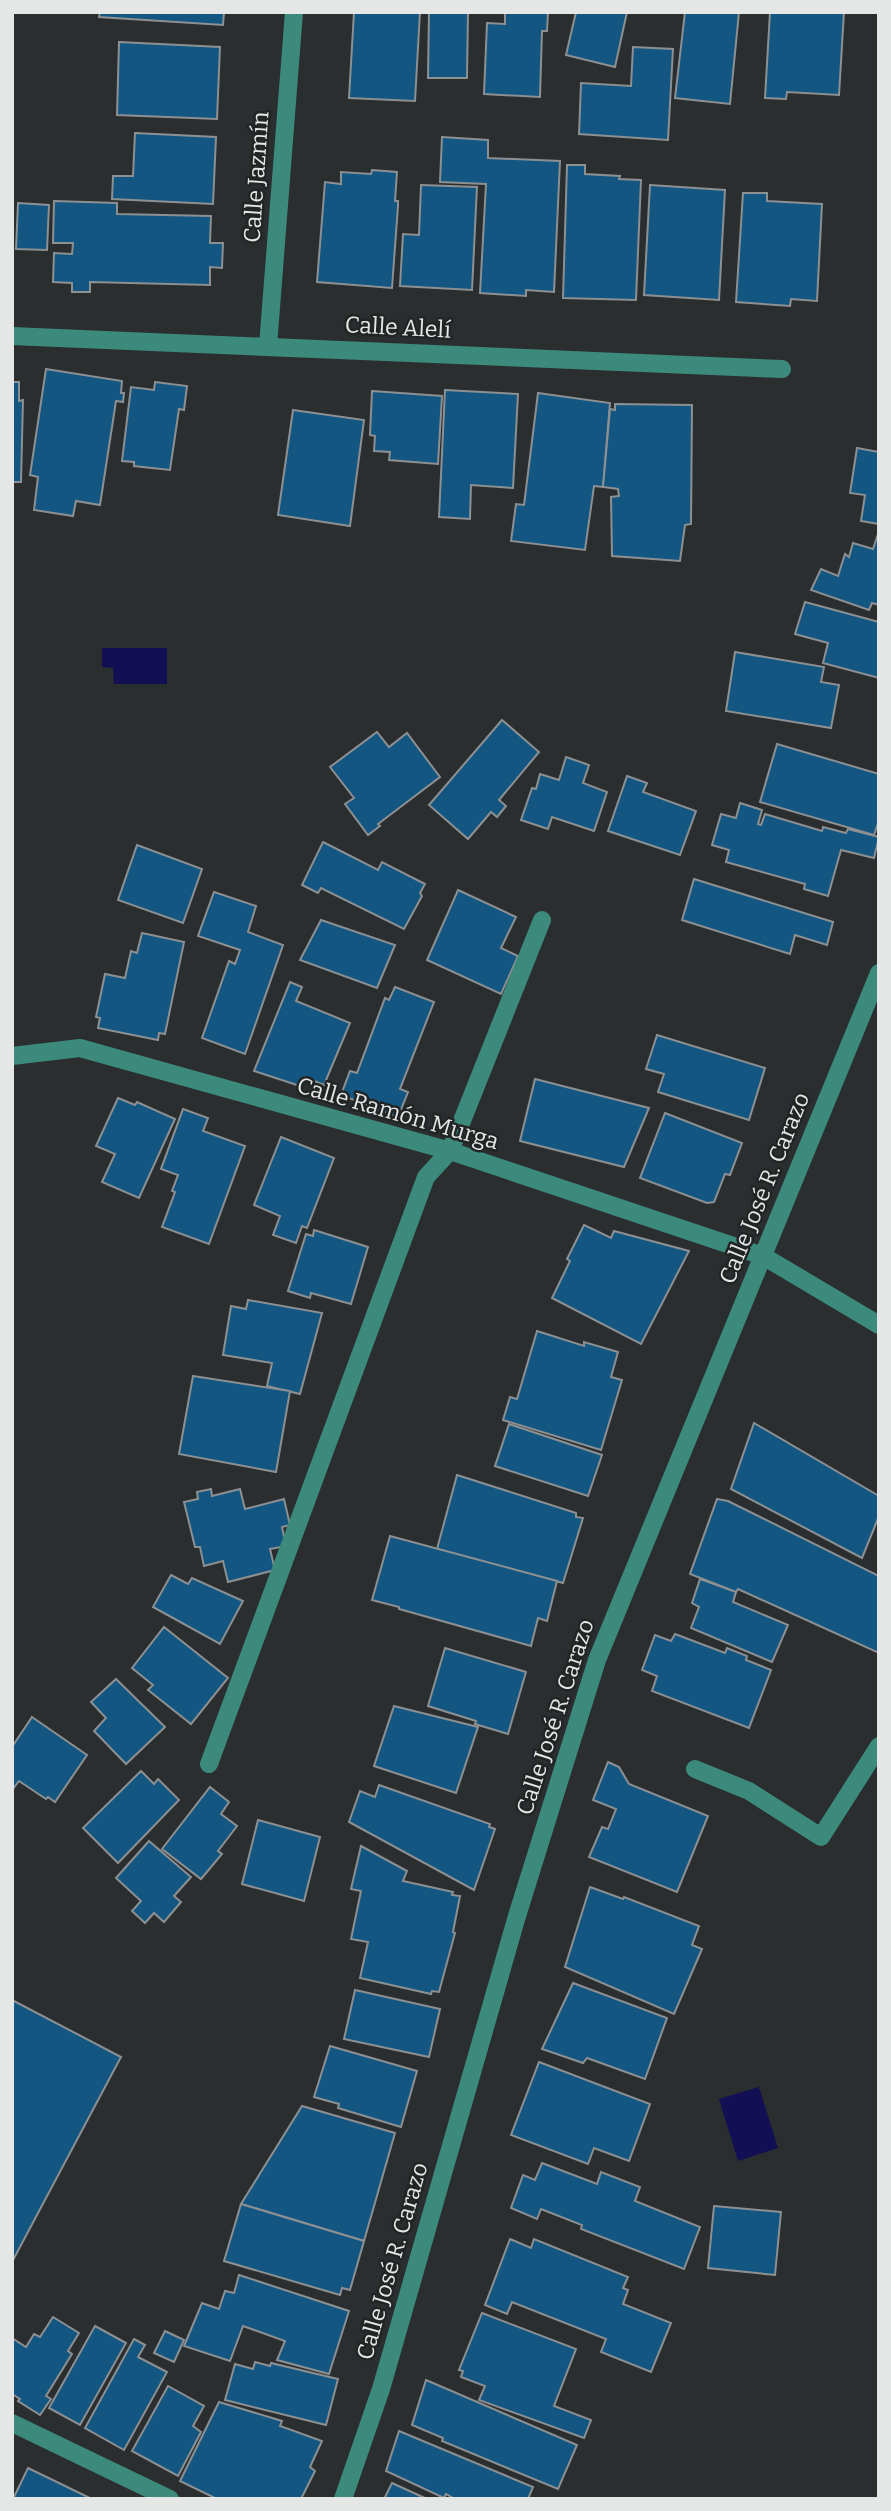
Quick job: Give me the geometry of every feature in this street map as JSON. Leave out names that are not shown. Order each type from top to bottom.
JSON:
[{"type":"street","name":"Calle Jazmín","points":[[268,346],[294,12]]},
{"type":"street","name":"Calle Alelí","points":[[12,336],[782,369]]},
{"type":"street","points":[[209,1764],[426,1177],[450,1151],[542,920]]},
{"type":"street","name":"Calle José R. Carazo","points":[[343,2499],[381,2389],[517,1916],[597,1660],[879,973]]},
{"type":"street","name":"Calle Ramón Murga","points":[[12,1056],[80,1048],[450,1151],[763,1256],[879,1325]]},
{"type":"street","points":[[695,1769],[749,1791],[821,1837],[879,1746]]},
{"type":"street","points":[[12,2423],[170,2499]]},
{"type":"shaded area","points":[[102,648],[167,648],[167,684],[114,684],[113,668],[102,667]]},
{"type":"shaded area","points":[[759,2087],[778,2148],[738,2161],[719,2099]]},
{"type":"building","points":[[100,12],[224,12],[223,25],[99,17]]},
{"type":"building","points":[[354,12],[420,12],[415,101],[349,98]]},
{"type":"building","points":[[429,12],[468,12],[467,78],[428,78]]},
{"type":"building","points":[[505,12],[548,12],[547,31],[542,31],[540,97],[484,94],[487,23],[505,24]]},
{"type":"building","points":[[576,12],[627,12],[615,67],[566,55]]},
{"type":"building","points":[[685,12],[739,12],[730,104],[675,98]]},
{"type":"building","points":[[770,12],[844,12],[839,95],[787,92],[786,99],[765,98]]},
{"type":"building","points":[[119,42],[220,47],[217,119],[117,115]]},
{"type":"building","points":[[633,47],[673,49],[668,140],[579,134],[581,83],[631,86]]},
{"type":"building","points":[[135,133],[216,137],[213,204],[112,199],[113,176],[133,176]]},
{"type":"building","points":[[442,137],[488,140],[488,158],[560,161],[554,292],[526,290],[526,296],[480,293],[486,184],[440,182]]},
{"type":"building","points":[[567,165],[585,165],[585,174],[641,180],[636,300],[563,298]]},
{"type":"building","points":[[372,170],[397,172],[395,201],[398,201],[398,206],[392,288],[317,282],[325,182],[341,184],[341,172],[371,174]]},
{"type":"building","points":[[421,185],[477,187],[472,290],[400,286],[403,234],[419,235]]},
{"type":"building","points":[[650,185],[725,190],[719,300],[644,295]]},
{"type":"building","points":[[743,193],[767,193],[767,201],[822,204],[817,301],[791,299],[790,306],[736,302]]},
{"type":"building","points":[[54,201],[117,203],[117,214],[211,216],[210,243],[223,243],[222,268],[210,267],[210,285],[90,282],[90,292],[72,292],[72,283],[53,282],[54,253],[72,254],[73,243],[53,243]]},
{"type":"building","points":[[18,203],[49,205],[47,250],[16,249]]},
{"type":"building","points":[[46,369],[122,381],[123,402],[116,401],[100,505],[76,501],[73,516],[34,510],[38,477],[30,475]]},
{"type":"building","points":[[12,382],[19,382],[19,401],[23,400],[21,482],[12,482]]},
{"type":"building","points":[[155,382],[187,386],[184,410],[179,409],[170,470],[134,466],[134,462],[122,461],[131,387],[154,390]]},
{"type":"building","points":[[445,390],[518,394],[513,488],[471,485],[470,519],[439,517]]},
{"type":"building","points":[[372,391],[442,396],[438,464],[389,460],[390,452],[374,451],[375,436],[370,435]]},
{"type":"building","points":[[538,393],[610,403],[603,487],[594,486],[585,550],[511,541],[516,504],[524,505]]},
{"type":"building","points":[[615,404],[692,405],[691,524],[685,525],[680,561],[612,556],[611,497],[619,496],[618,489],[603,487],[610,409],[615,410]]},
{"type":"building","points":[[293,410],[364,420],[350,526],[278,515]]},
{"type":"building","points":[[857,448],[879,452],[879,524],[861,521],[865,495],[850,493]]},
{"type":"building","points":[[878,534],[879,605],[872,603],[869,610],[811,590],[821,569],[838,576],[845,554],[849,557],[853,543],[873,549]]},
{"type":"building","points":[[805,602],[879,622],[879,678],[823,663],[828,643],[795,634]]},
{"type":"building","points":[[735,652],[824,667],[821,682],[839,685],[831,728],[726,711]]},
{"type":"building","points":[[502,720],[539,752],[499,800],[506,806],[497,817],[491,812],[468,839],[429,805]]},
{"type":"building","points":[[377,732],[389,747],[407,733],[440,777],[378,824],[380,826],[368,835],[345,804],[354,798],[330,767]]},
{"type":"building","points":[[777,744],[879,774],[879,820],[874,835],[760,802]]},
{"type":"building","points":[[566,757],[589,765],[583,783],[607,792],[594,831],[552,817],[548,829],[521,820],[540,774],[559,780]]},
{"type":"building","points":[[627,776],[647,783],[643,792],[696,811],[680,855],[608,831]]},
{"type":"building","points":[[740,803],[762,810],[758,824],[761,825],[765,814],[822,831],[823,827],[846,833],[848,829],[879,837],[874,858],[841,850],[828,896],[804,889],[805,884],[726,862],[729,850],[712,845],[721,814],[736,818]]},
{"type":"building","points":[[323,842],[378,870],[382,862],[425,884],[420,893],[422,896],[404,929],[321,888],[318,893],[302,885]]},
{"type":"building","points":[[137,845],[202,869],[183,923],[118,900]]},
{"type":"building","points":[[694,879],[833,922],[827,945],[795,935],[790,954],[682,920]]},
{"type":"building","points":[[458,890],[516,917],[501,948],[518,956],[501,994],[427,960]]},
{"type":"building","points":[[214,892],[256,906],[248,932],[283,945],[245,1054],[202,1038],[229,961],[235,964],[240,950],[198,936]]},
{"type":"building","points":[[321,920],[395,945],[377,988],[300,960]]},
{"type":"building","points":[[142,933],[184,942],[165,1034],[159,1033],[158,1040],[98,1028],[100,1018],[96,1017],[105,974],[125,978],[131,951],[137,953]]},
{"type":"building","points":[[290,982],[302,987],[296,1001],[350,1023],[324,1085],[305,1077],[300,1086],[254,1071]]},
{"type":"building","points":[[395,987],[434,1002],[400,1089],[408,1092],[398,1117],[341,1095],[350,1071],[357,1073],[385,998],[389,1000]]},
{"type":"building","points":[[657,1035],[765,1068],[749,1120],[658,1092],[664,1074],[646,1069]]},
{"type":"building","points":[[535,1079],[649,1108],[624,1167],[520,1141]]},
{"type":"building","points":[[118,1098],[135,1105],[137,1102],[175,1119],[139,1198],[102,1182],[115,1154],[96,1146]]},
{"type":"building","points":[[183,1109],[208,1118],[203,1131],[245,1146],[209,1244],[162,1227],[175,1192],[172,1191],[178,1175],[161,1169]]},
{"type":"building","points":[[665,1113],[742,1143],[730,1175],[725,1174],[714,1202],[707,1203],[640,1178]]},
{"type":"building","points":[[281,1137],[334,1158],[307,1228],[302,1226],[296,1243],[273,1235],[280,1216],[254,1205]]},
{"type":"building","points":[[584,1225],[611,1238],[614,1231],[689,1251],[641,1344],[552,1298]]},
{"type":"building","points":[[314,1230],[368,1247],[351,1304],[311,1293],[310,1298],[288,1291],[306,1234],[313,1236]]},
{"type":"building","points":[[248,1300],[322,1313],[300,1394],[267,1386],[272,1363],[223,1355],[231,1306],[246,1309]]},
{"type":"building","points":[[537,1331],[584,1346],[584,1342],[618,1352],[611,1377],[622,1380],[601,1450],[503,1420],[510,1397],[517,1399]]},
{"type":"building","points":[[193,1376],[290,1391],[276,1472],[179,1454]]},
{"type":"building","points":[[754,1423],[879,1496],[879,1516],[862,1558],[731,1489]]},
{"type":"building","points":[[509,1424],[602,1455],[588,1496],[495,1466]]},
{"type":"building","points":[[457,1475],[576,1513],[576,1517],[583,1518],[563,1583],[437,1549]]},
{"type":"building","points":[[211,1489],[212,1496],[240,1489],[245,1509],[284,1499],[290,1525],[282,1527],[286,1546],[270,1549],[275,1570],[228,1582],[223,1561],[204,1566],[200,1547],[195,1547],[184,1502],[198,1499],[197,1492]]},
{"type":"building","points":[[717,1499],[728,1501],[879,1576],[879,1653],[738,1589],[736,1592],[690,1574]]},
{"type":"building","points":[[390,1536],[557,1581],[547,1621],[538,1618],[531,1646],[372,1600]]},
{"type":"building","points":[[171,1575],[188,1584],[192,1578],[243,1601],[220,1644],[153,1607]]},
{"type":"building","points":[[700,1579],[736,1592],[733,1602],[788,1625],[772,1662],[691,1628],[699,1607],[692,1603]]},
{"type":"building","points":[[164,1627],[228,1678],[191,1724],[148,1690],[153,1685],[132,1668]]},
{"type":"building","points":[[675,1634],[725,1653],[727,1648],[747,1656],[746,1660],[771,1670],[749,1728],[652,1691],[657,1676],[642,1670],[655,1635],[671,1641]]},
{"type":"building","points":[[445,1648],[526,1672],[508,1734],[428,1706]]},
{"type":"building","points":[[116,1679],[165,1727],[126,1764],[94,1731],[106,1718],[91,1702]]},
{"type":"building","points":[[394,1706],[478,1727],[456,1793],[374,1766]]},
{"type":"building","points":[[32,1717],[87,1755],[55,1802],[19,1781],[12,1790],[12,1747]]},
{"type":"building","points":[[608,1762],[619,1767],[629,1784],[708,1816],[677,1892],[589,1857],[602,1827],[608,1829],[616,1809],[593,1800]]},
{"type":"building","points":[[141,1771],[154,1784],[158,1779],[179,1800],[118,1863],[83,1828]]},
{"type":"building","points":[[379,1785],[490,1824],[489,1827],[495,1829],[474,1890],[349,1822],[360,1791],[375,1797]]},
{"type":"building","points":[[210,1787],[229,1802],[221,1814],[237,1826],[218,1851],[222,1854],[201,1879],[162,1849]]},
{"type":"building","points":[[258,1820],[320,1837],[304,1901],[242,1884]]},
{"type":"building","points":[[149,1841],[191,1877],[174,1896],[181,1902],[164,1922],[154,1913],[145,1923],[132,1911],[141,1901],[116,1878]]},
{"type":"building","points":[[361,1846],[407,1871],[403,1881],[460,1896],[453,1932],[455,1933],[439,1992],[432,1991],[431,1994],[360,1978],[368,1942],[351,1939],[361,1891],[351,1889]]},
{"type":"building","points":[[590,1887],[699,1926],[692,1945],[702,1949],[674,2014],[565,1967]]},
{"type":"building","points":[[573,1983],[667,2018],[645,2079],[587,2058],[583,2063],[542,2049]]},
{"type":"building","points":[[355,1990],[440,2009],[429,2057],[344,2039]]},
{"type":"building","points":[[12,2000],[121,2057],[12,2262]]},
{"type":"building","points":[[330,2046],[417,2071],[401,2127],[338,2108],[339,2104],[314,2097]]},
{"type":"building","points":[[539,2062],[650,2104],[629,2161],[594,2148],[588,2164],[511,2135]]},
{"type":"building","points":[[302,2106],[395,2133],[364,2241],[241,2204]]},
{"type":"building","points":[[542,2163],[597,2184],[601,2172],[640,2187],[635,2201],[700,2227],[684,2269],[581,2229],[582,2225],[541,2209],[537,2219],[511,2208],[523,2175],[535,2180]]},
{"type":"building","points":[[241,2204],[364,2241],[350,2290],[342,2288],[340,2295],[224,2261]]},
{"type":"building","points":[[714,2206],[781,2212],[775,2275],[708,2268]]},
{"type":"building","points":[[510,2239],[531,2248],[534,2239],[628,2277],[623,2288],[628,2290],[623,2304],[671,2323],[651,2372],[601,2352],[606,2339],[512,2302],[507,2314],[485,2305]]},
{"type":"building","points":[[239,2275],[349,2311],[329,2374],[277,2360],[285,2341],[243,2326],[230,2361],[184,2346],[202,2303],[219,2309],[225,2291],[234,2293]]},
{"type":"building","points":[[482,2313],[576,2349],[554,2406],[591,2420],[584,2438],[479,2400],[485,2386],[461,2377],[463,2371],[459,2370]]},
{"type":"building","points":[[53,2317],[79,2333],[68,2351],[72,2354],[46,2396],[51,2399],[40,2415],[12,2394],[12,2338],[26,2347],[34,2334],[40,2337]]},
{"type":"building","points":[[95,2326],[126,2343],[80,2425],[49,2408]]},
{"type":"building","points":[[165,2331],[184,2340],[174,2362],[154,2353]]},
{"type":"building","points":[[134,2339],[145,2345],[138,2357],[167,2372],[124,2450],[85,2428]]},
{"type":"building","points":[[255,2362],[270,2366],[271,2363],[338,2379],[326,2425],[225,2400],[235,2364],[253,2369]]},
{"type":"building","points":[[426,2380],[577,2445],[558,2489],[442,2441],[443,2438],[412,2425]]},
{"type":"building","points":[[168,2386],[204,2406],[193,2426],[201,2432],[178,2476],[132,2451]]},
{"type":"building","points":[[219,2402],[282,2421],[280,2426],[322,2441],[310,2467],[315,2471],[301,2499],[217,2499],[180,2481]]},
{"type":"building","points":[[399,2431],[533,2487],[528,2499],[455,2499],[446,2494],[444,2498],[386,2471]]},
{"type":"building","points":[[28,2468],[90,2498],[13,2499]]},
{"type":"building","points":[[392,2483],[427,2499],[384,2499]]}]
